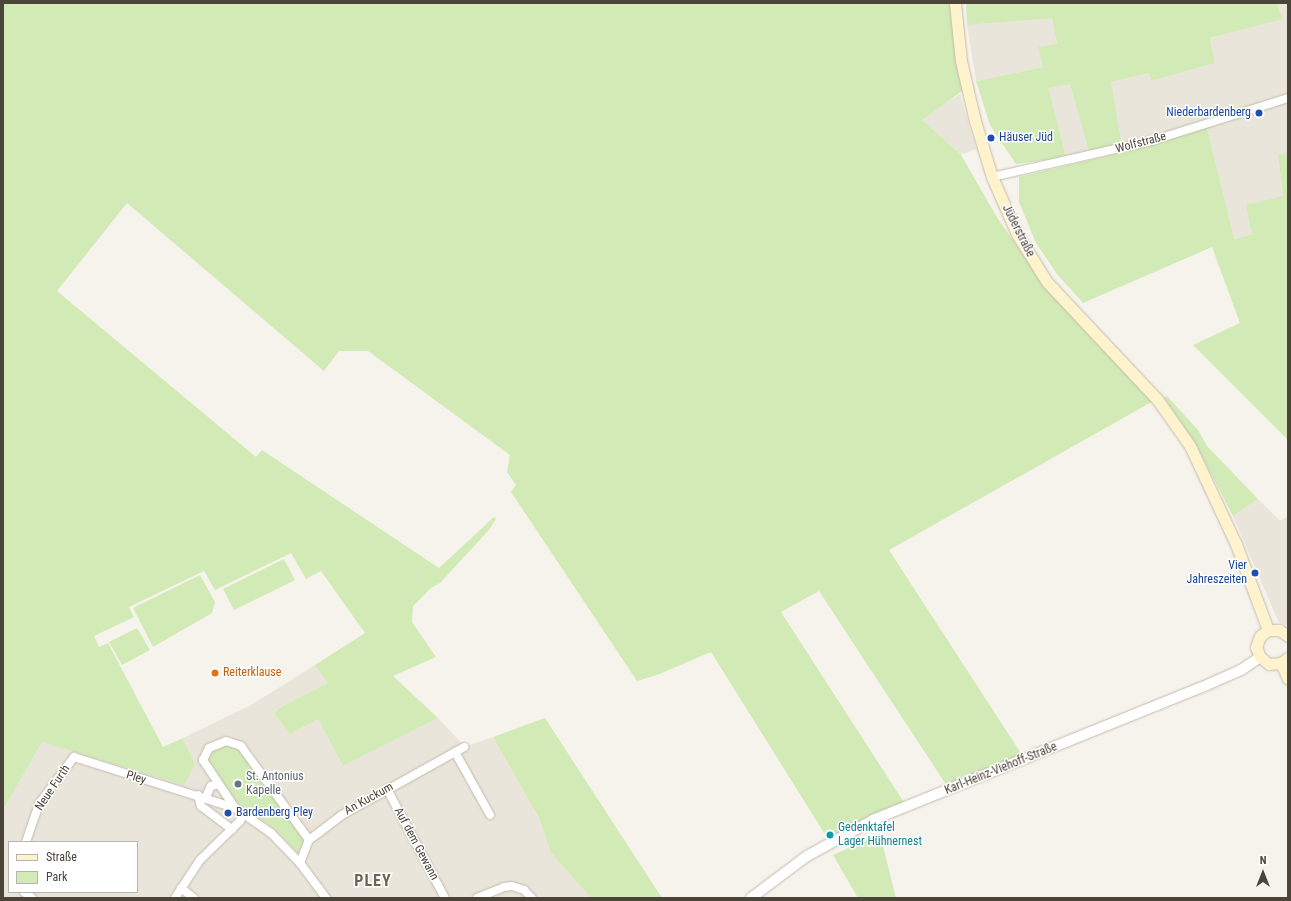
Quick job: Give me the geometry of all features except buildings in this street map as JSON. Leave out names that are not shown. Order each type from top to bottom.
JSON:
[{"type":"main road","name":"Jüderstraße","points":[[955,3],[956,23],[967,88],[992,177],[1017,234],[1047,282],[1157,399],[1190,446],[1214,493],[1268,630]]},
{"type":"main road","points":[[1288,636],[1279,630],[1268,630],[1257,641],[1260,657],[1269,664],[1284,660],[1288,679]]},
{"type":"street","name":"Wolfstraße","points":[[992,177],[1151,141],[1288,98]]},
{"type":"street","name":"Karl-Heinz-Viehoff-Straße","points":[[750,898],[808,856],[875,819],[1193,691],[1241,670],[1260,657]]},
{"type":"street","name":"Pley","points":[[235,808],[204,760],[205,755],[216,743],[234,742],[241,746],[309,840]]},
{"type":"street","name":"An Kuckum","points":[[309,840],[342,815],[464,747]]},
{"type":"street","points":[[455,752],[490,814]]},
{"type":"street","name":"Pley","points":[[74,757],[132,777],[202,796],[235,808],[244,813],[271,833],[300,863],[326,898]]},
{"type":"street","name":"Neue Furth","points":[[26,841],[39,804],[74,757]]},
{"type":"street","points":[[219,784],[211,786],[202,796],[201,806],[232,829]]},
{"type":"street","name":"Auf dem Gewann","points":[[387,789],[445,898]]},
{"type":"street","points":[[175,898],[200,860],[232,829],[244,813]]},
{"type":"street","points":[[300,863],[309,840]]},
{"type":"street","points":[[477,898],[504,887],[512,886],[524,890],[532,898]]},
{"type":"street","points":[[181,888],[194,898]]},
{"type":"shaded area","points":[[1276,3],[1288,3],[1288,153],[1278,154],[1283,196],[1252,234],[1233,239],[1207,128],[1124,152],[1110,82],[1150,73],[1151,81],[1215,63],[1210,38],[1283,19]]},
{"type":"shaded area","points":[[1052,17],[1057,45],[1043,67],[976,81],[967,25]]},
{"type":"shaded area","points":[[1070,83],[1089,152],[1066,157],[1047,88]]},
{"type":"shaded area","points":[[960,94],[976,149],[961,155],[940,151],[921,118]]},
{"type":"shaded area","points":[[1258,499],[1280,521],[1288,516],[1288,626],[1278,621],[1233,516]]},
{"type":"shaded area","points":[[315,665],[328,683],[279,708],[274,713],[318,719],[343,766],[438,718],[465,747],[493,737],[539,818],[551,853],[591,898],[3,898],[3,810],[42,742],[67,748],[195,764],[183,738],[251,705]]},
{"type":"shaded area","points":[[188,780],[205,785],[203,792],[187,787]]},
{"type":"green space","points":[[3,3],[956,3],[962,91],[922,120],[961,155],[998,219],[1045,285],[1155,400],[889,550],[1022,755],[947,786],[819,591],[781,612],[905,804],[828,839],[711,652],[657,675],[637,681],[511,492],[516,485],[507,472],[510,455],[368,351],[339,351],[324,371],[127,203],[57,291],[256,457],[262,450],[439,568],[494,517],[496,519],[488,531],[440,583],[431,588],[413,606],[412,622],[436,657],[393,676],[438,718],[343,766],[318,719],[290,734],[274,713],[279,708],[328,683],[315,665],[365,633],[321,571],[306,579],[291,553],[215,590],[204,571],[129,607],[134,617],[94,636],[99,647],[108,643],[163,747],[183,738],[195,764],[184,785],[42,742],[3,810]]},
{"type":"green space","points":[[966,3],[1276,3],[1283,19],[1210,38],[1215,63],[1151,81],[1149,73],[1111,82],[1122,144],[1089,152],[1070,84],[1048,88],[1066,157],[1016,164],[990,125],[976,81],[1043,67],[1038,47],[1057,44],[1052,18],[967,25]]},
{"type":"green space","points":[[1207,128],[1234,239],[1252,234],[1246,205],[1283,196],[1278,154],[1288,153],[1288,440],[1193,345],[1240,323],[1212,247],[1083,303],[1057,274],[1036,243],[1019,202],[1019,177],[1124,152]]},
{"type":"green space","points":[[1167,396],[1198,430],[1207,446],[1258,499],[1233,516],[1195,443],[1164,398]]},
{"type":"green space","points":[[284,559],[295,580],[234,610],[223,589]]},
{"type":"green space","points":[[200,575],[215,602],[212,613],[153,647],[133,608]]},
{"type":"green space","points":[[137,628],[150,650],[122,665],[109,642]]},
{"type":"green space","points":[[545,718],[662,898],[591,898],[551,853],[539,818],[493,737]]},
{"type":"green space","points":[[225,743],[240,750],[305,840],[298,853],[274,828],[237,802],[208,763],[212,749]]},
{"type":"green space","points":[[880,834],[896,898],[858,898],[833,855]]},
{"type":"place","name":"Niederbardenberg","points":[[1259,113]]},
{"type":"place","name":"Häuser Jüd","points":[[991,138]]},
{"type":"place","name":"Vier Jahreszeiten","points":[[1255,573]]},
{"type":"place","name":"Reiterklause","points":[[215,673]]},
{"type":"place","name":"St. Antonius Kapelle","points":[[238,784]]},
{"type":"place","name":"Bardenberg Pley","points":[[228,813]]},
{"type":"place","name":"Gedenktafel Lager Hühnernest","points":[[830,835]]},
{"type":"district","name":"PLEY","points":[[373,881]]}]
